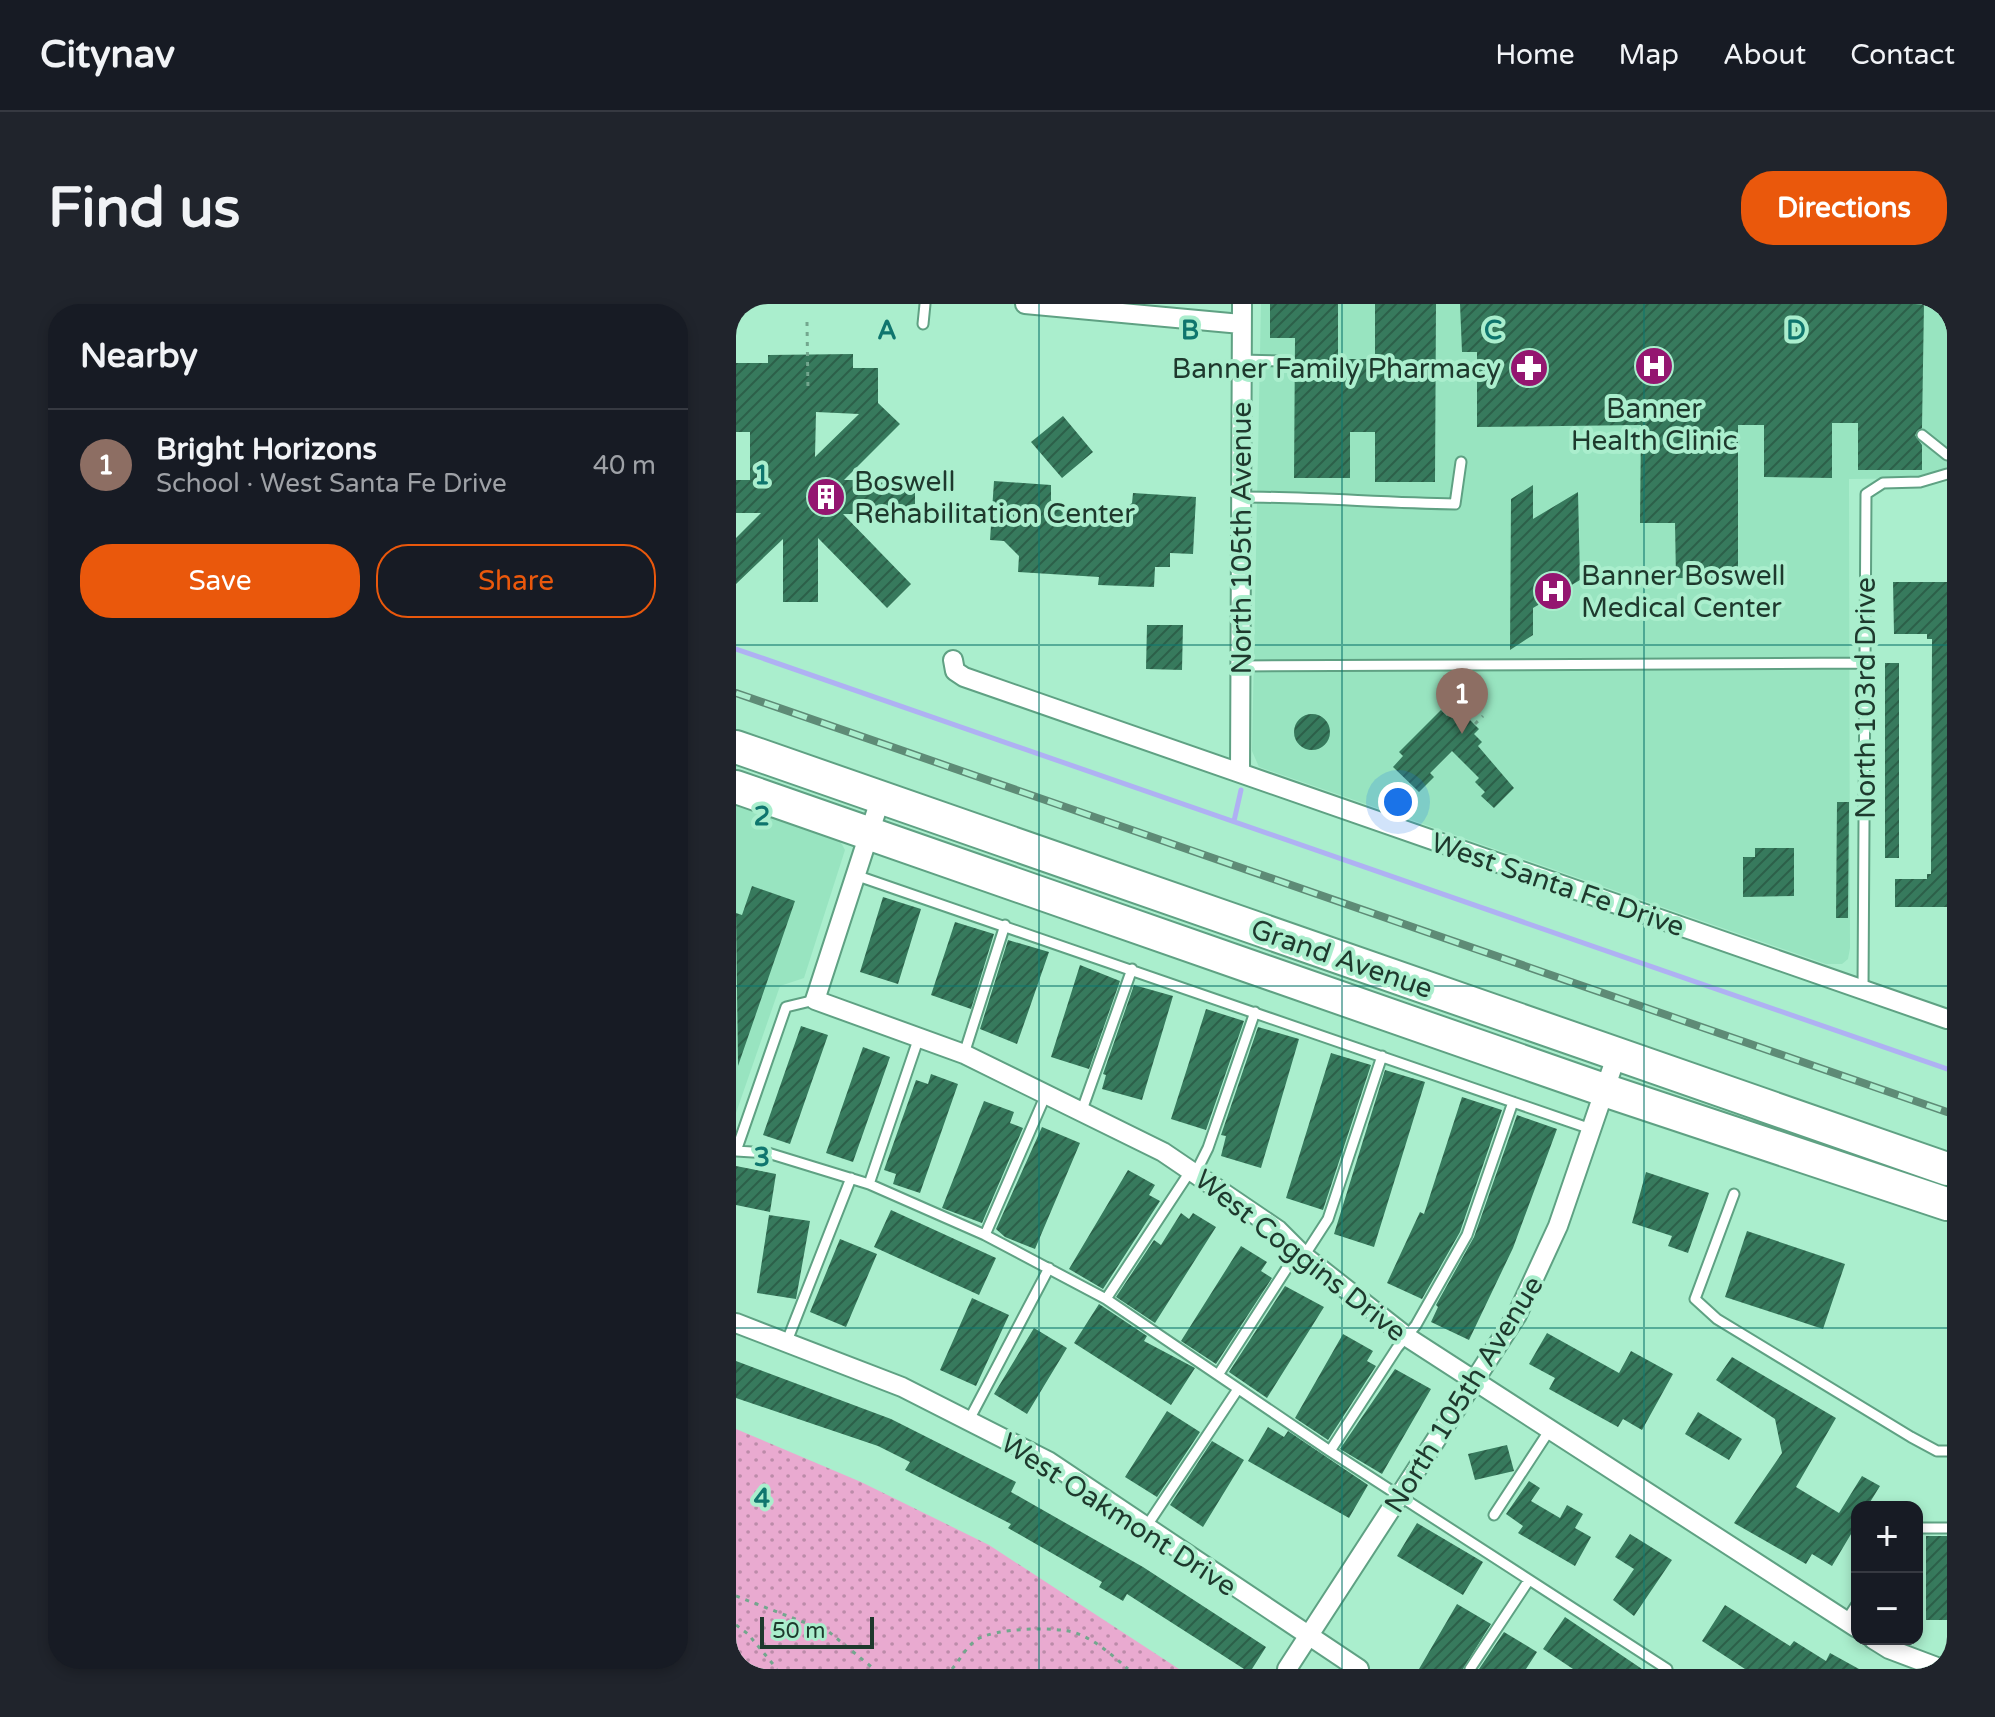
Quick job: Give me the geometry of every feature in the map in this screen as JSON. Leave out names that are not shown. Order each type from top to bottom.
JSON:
[{"type":"highway","name":"Grand Avenue","points":[[736,747],[1947,1169]]},
{"type":"highway","name":"Grand Avenue","points":[[736,787],[1604,1090],[1947,1204]]},
{"type":"street","points":[[1025,304],[1241,324]]},
{"type":"street","name":"North 105th Avenue","points":[[1240,772],[1242,304]]},
{"type":"street","name":"West Santa Fe Drive","points":[[953,660],[955,671],[964,677],[1947,1019]]},
{"type":"street","points":[[815,1000],[881,797]]},
{"type":"street","name":"West Coggins Drive","points":[[815,1000],[964,1054],[1047,1092],[1163,1152],[1278,1230],[1301,1254],[1407,1337],[1475,1384],[1851,1625]]},
{"type":"street","name":"North 105th Avenue","points":[[1287,1669],[1475,1384],[1539,1272],[1617,1054]]},
{"type":"street","name":"West Oakmont Drive","points":[[736,1323],[902,1387],[1048,1461],[1359,1669]]},
{"type":"street","points":[[1903,1647],[1942,1669]]},
{"type":"lane","points":[[923,324],[925,304]]},
{"type":"lane","points":[[1241,360],[1285,361]]},
{"type":"lane","points":[[1922,435],[1947,455]]},
{"type":"lane","points":[[1241,497],[1337,497],[1370,503],[1455,504],[1461,462]]},
{"type":"lane","name":"North 103rd Drive","points":[[1863,988],[1866,494],[1883,483],[1920,482],[1947,474]]},
{"type":"lane","points":[[1241,666],[1865,663]]},
{"type":"lane","points":[[855,875],[1591,1129]]},
{"type":"lane","points":[[964,1054],[1005,925]]},
{"type":"lane","points":[[1082,1110],[1132,969]]},
{"type":"lane","points":[[815,1000],[786,1007],[736,1151],[768,1153],[869,1184],[985,1235],[1106,1299],[1330,1451],[1667,1669]]},
{"type":"lane","points":[[1106,1299],[1208,1148],[1255,1012]]},
{"type":"lane","points":[[869,1184],[919,1037]]},
{"type":"lane","points":[[1218,1375],[1328,1219],[1382,1056]]},
{"type":"lane","points":[[985,1235],[1047,1092]]},
{"type":"lane","points":[[1330,1451],[1407,1337],[1467,1235],[1513,1102]]},
{"type":"lane","points":[[787,1341],[851,1178]]},
{"type":"lane","points":[[1734,1194],[1695,1299],[1717,1319],[1911,1437],[1937,1451],[1947,1451]]},
{"type":"lane","points":[[969,1420],[1049,1268]]},
{"type":"lane","points":[[1146,1527],[1238,1389]]},
{"type":"lane","points":[[1494,1515],[1549,1431]]},
{"type":"lane","points":[[1923,1528],[1947,1528]]},
{"type":"lane","points":[[1470,1669],[1529,1580]]},
{"type":"path","points":[[807,322],[808,391]]},
{"type":"path","points":[[1475,724],[1483,716]]},
{"type":"path","points":[[736,1596],[829,1632],[874,1669]]},
{"type":"path","points":[[736,1625],[748,1634],[777,1669]]},
{"type":"path","points":[[952,1669],[972,1643],[986,1635],[1035,1631],[1075,1633],[1102,1647],[1128,1669]]},
{"type":"shaded area","name":"Banner Boswell Medical Center","points":[[1261,304],[1947,304],[1947,478],[1849,479],[1848,959],[1842,964],[1826,964],[1259,767],[1252,751]]},
{"type":"shaded area","points":[[736,803],[839,839],[845,850],[804,978],[780,986],[736,1113]]},
{"type":"shaded area","points":[[736,1429],[861,1482],[989,1545],[1179,1669],[736,1669]]},
{"type":"building","points":[[1270,304],[1338,304],[1338,359],[1375,359],[1375,304],[1436,304],[1435,482],[1375,482],[1375,432],[1350,432],[1350,478],[1294,478],[1295,338],[1270,338]]},
{"type":"building","points":[[1460,304],[1924,304],[1922,428],[1915,435],[1922,445],[1922,470],[1858,470],[1858,423],[1832,423],[1832,478],[1764,477],[1764,425],[1738,425],[1738,579],[1676,578],[1675,523],[1640,523],[1641,425],[1477,427],[1477,352],[1462,352]]},
{"type":"building","name":"Boswell Rehabilitation Center","points":[[853,354],[853,368],[878,368],[878,403],[900,424],[844,480],[915,480],[915,514],[843,514],[911,584],[887,608],[818,538],[818,602],[783,602],[783,539],[736,584],[736,538],[761,513],[736,513],[736,480],[750,480],[750,432],[736,432],[736,363],[768,363],[768,355]],"holes":[[[816,412],[859,414],[815,457]]]},
{"type":"building","points":[[1063,416],[1093,452],[1062,478],[1031,442]]},
{"type":"building","points":[[994,481],[1051,485],[1051,500],[1066,516],[1081,517],[1080,521],[1110,521],[1132,503],[1133,493],[1196,497],[1193,554],[1170,553],[1170,567],[1155,567],[1154,587],[1098,585],[1099,577],[1018,572],[1019,556],[1004,541],[990,540]]},
{"type":"building","points":[[1533,485],[1533,519],[1578,492],[1580,580],[1533,608],[1533,635],[1510,650],[1511,499]]},
{"type":"building","points":[[1893,582],[1947,582],[1947,907],[1895,907],[1895,879],[1927,879],[1927,874],[1931,874],[1932,639],[1927,639],[1927,634],[1894,634]]},
{"type":"building","points":[[1147,625],[1183,625],[1182,670],[1146,669]]},
{"type":"building","points":[[1885,663],[1899,663],[1899,858],[1885,858]]},
{"type":"building","points":[[1441,710],[1447,716],[1451,711],[1464,724],[1469,719],[1479,729],[1474,734],[1482,742],[1478,746],[1514,788],[1494,808],[1481,796],[1485,792],[1475,782],[1479,778],[1452,751],[1430,773],[1434,777],[1419,792],[1393,767],[1403,756],[1399,752]]},
{"type":"building","points":[[1312,714],[1325,719],[1330,732],[1325,745],[1312,750],[1299,745],[1294,732],[1299,719]]},
{"type":"building","points":[[1837,802],[1849,802],[1848,918],[1836,918]]},
{"type":"building","points":[[1755,848],[1794,848],[1794,896],[1743,897],[1743,857],[1755,857]]},
{"type":"building","points":[[752,886],[795,901],[738,1066],[736,913],[742,915]]},
{"type":"building","points":[[883,897],[921,909],[898,984],[860,972]]},
{"type":"building","points":[[955,922],[994,934],[971,1009],[931,995]]},
{"type":"building","points":[[1008,940],[1049,952],[1017,1044],[980,1029]]},
{"type":"building","points":[[1080,965],[1120,981],[1089,1069],[1051,1057]]},
{"type":"building","points":[[1134,985],[1173,996],[1142,1100],[1102,1089],[1106,1075],[1103,1074]]},
{"type":"building","points":[[1206,1009],[1244,1021],[1206,1130],[1171,1119]]},
{"type":"building","points":[[801,1026],[828,1035],[790,1144],[763,1135]]},
{"type":"building","points":[[1258,1027],[1299,1039],[1261,1168],[1221,1156],[1226,1136],[1221,1135]]},
{"type":"building","points":[[863,1047],[890,1057],[853,1162],[826,1153]]},
{"type":"building","points":[[1331,1053],[1371,1065],[1323,1210],[1286,1198]]},
{"type":"building","points":[[1385,1070],[1425,1082],[1374,1247],[1334,1234]]},
{"type":"building","points":[[931,1074],[958,1084],[920,1193],[893,1184],[896,1174],[884,1170],[916,1080],[928,1084]]},
{"type":"building","points":[[1462,1097],[1502,1110],[1460,1232],[1422,1299],[1387,1283],[1420,1212],[1424,1214]]},
{"type":"building","points":[[984,1101],[1014,1112],[1010,1123],[1023,1128],[982,1223],[942,1208]]},
{"type":"building","points":[[1517,1115],[1557,1129],[1513,1248],[1469,1340],[1431,1322],[1438,1307],[1436,1305],[1474,1237]]},
{"type":"building","points":[[1042,1127],[1080,1143],[1035,1249],[1005,1237],[996,1229]]},
{"type":"building","points":[[736,1166],[776,1174],[770,1212],[736,1205]]},
{"type":"building","points":[[1128,1170],[1155,1185],[1149,1195],[1160,1201],[1103,1289],[1069,1269]]},
{"type":"building","points":[[1646,1172],[1709,1193],[1688,1253],[1668,1246],[1672,1236],[1632,1223]]},
{"type":"building","points":[[891,1210],[996,1258],[979,1295],[874,1247]]},
{"type":"building","points":[[1181,1213],[1189,1219],[1193,1213],[1216,1227],[1155,1323],[1116,1297],[1154,1240],[1161,1245]]},
{"type":"building","points":[[769,1215],[810,1221],[796,1299],[757,1293]]},
{"type":"building","points":[[1747,1231],[1845,1264],[1823,1329],[1725,1297]]},
{"type":"building","points":[[840,1239],[877,1254],[846,1327],[810,1312]]},
{"type":"building","points":[[1241,1246],[1267,1262],[1261,1271],[1272,1278],[1216,1364],[1181,1341]]},
{"type":"building","points":[[1285,1286],[1324,1307],[1267,1398],[1229,1372]]},
{"type":"building","points":[[972,1298],[1009,1315],[976,1386],[940,1370]]},
{"type":"building","points":[[1099,1304],[1147,1336],[1144,1341],[1195,1368],[1171,1405],[1074,1343]]},
{"type":"building","points":[[1034,1328],[1067,1348],[1027,1414],[994,1394]]},
{"type":"building","points":[[1547,1333],[1619,1373],[1631,1351],[1673,1374],[1642,1430],[1623,1419],[1618,1427],[1549,1389],[1555,1378],[1529,1364]]},
{"type":"building","points":[[1343,1334],[1373,1351],[1367,1361],[1376,1366],[1328,1440],[1295,1418]]},
{"type":"building","points":[[1732,1357],[1836,1418],[1796,1487],[1839,1513],[1862,1476],[1880,1486],[1871,1501],[1851,1501],[1851,1534],[1832,1566],[1812,1554],[1806,1564],[1734,1523],[1782,1453],[1775,1419],[1716,1380]]},
{"type":"building","points":[[736,1361],[891,1419],[1016,1482],[1011,1492],[1143,1567],[1266,1647],[1252,1669],[1244,1669],[1127,1594],[1123,1601],[1099,1587],[1102,1582],[1008,1528],[1011,1524],[905,1470],[910,1462],[878,1446],[736,1398]]},
{"type":"building","points":[[1395,1369],[1431,1389],[1382,1474],[1340,1449]]},
{"type":"building","points":[[1167,1411],[1200,1432],[1157,1497],[1125,1477]]},
{"type":"building","points":[[1698,1412],[1742,1439],[1729,1460],[1685,1434]]},
{"type":"building","points":[[1268,1427],[1284,1437],[1288,1431],[1368,1485],[1349,1518],[1248,1461]]},
{"type":"building","points":[[1212,1441],[1244,1460],[1203,1527],[1170,1505]]},
{"type":"building","points":[[1507,1445],[1514,1471],[1475,1480],[1468,1454]]},
{"type":"building","points":[[1529,1481],[1540,1488],[1531,1501],[1560,1518],[1567,1505],[1583,1514],[1575,1528],[1591,1537],[1575,1566],[1518,1533],[1523,1526],[1506,1514]]},
{"type":"building","points":[[1417,1523],[1483,1562],[1463,1595],[1397,1556]]},
{"type":"building","points":[[1630,1534],[1672,1560],[1634,1616],[1613,1600],[1634,1569],[1615,1557]]},
{"type":"building","points":[[1926,1536],[1947,1536],[1947,1620],[1926,1620]]},
{"type":"building","points":[[1457,1604],[1491,1624],[1463,1669],[1419,1669]]},
{"type":"building","points":[[1725,1605],[1790,1646],[1794,1641],[1826,1661],[1830,1653],[1859,1669],[1745,1669],[1702,1641]]},
{"type":"building","points":[[1565,1617],[1642,1669],[1573,1669],[1543,1649]]},
{"type":"building","points":[[1504,1632],[1537,1652],[1526,1669],[1479,1669]]},
{"type":"waterway","points":[[736,649],[1947,1069]]},
{"type":"waterway","points":[[1234,821],[1241,790]]},
{"type":"railway","points":[[736,693],[1947,1112]]},
{"type":"place","name":"Banner Health Clinic","points":[[1654,366]]},
{"type":"place","name":"Banner Family Pharmacy","points":[[1529,368]]},
{"type":"place","name":"Boswell Rehabilitation Center","points":[[826,497]]},
{"type":"place","name":"Banner Boswell Medical Center","points":[[1553,591]]},
{"type":"place","name":"Bright Horizons","points":[[1462,734]]}]
